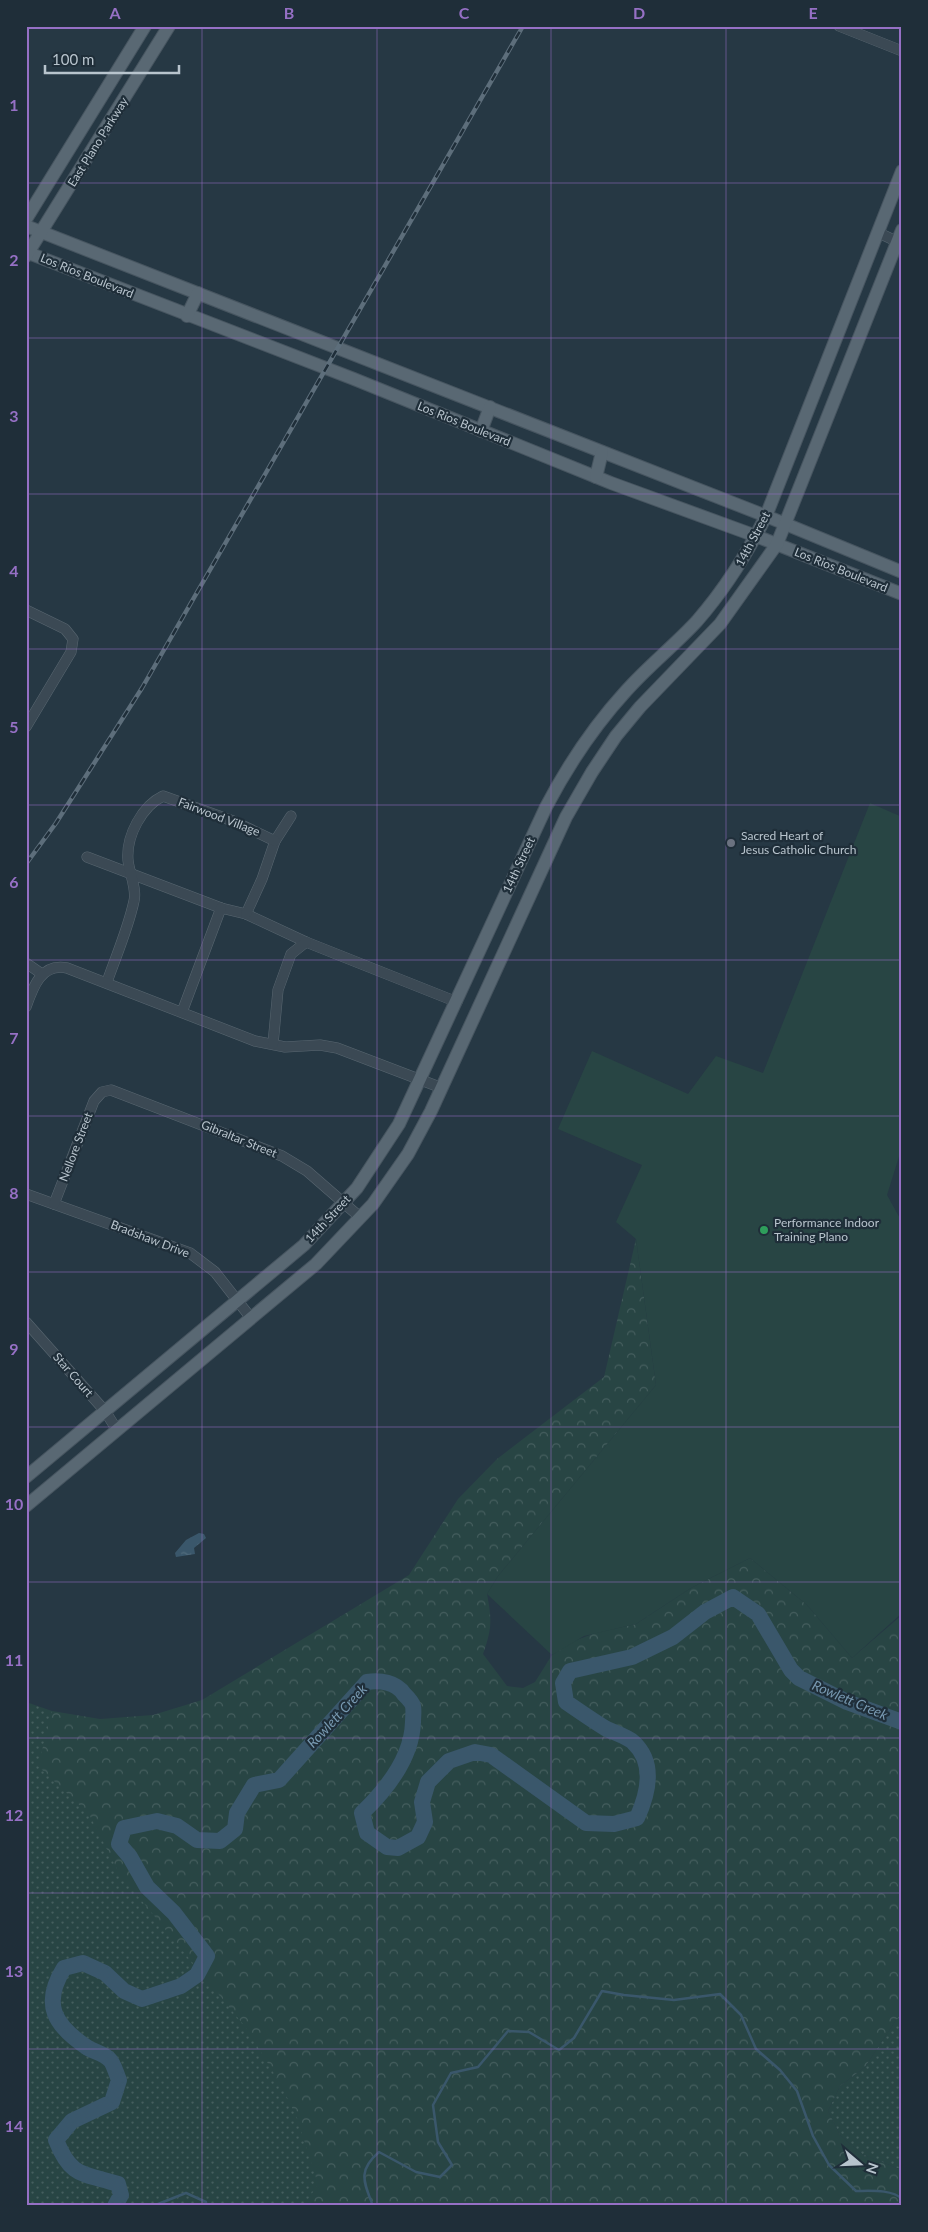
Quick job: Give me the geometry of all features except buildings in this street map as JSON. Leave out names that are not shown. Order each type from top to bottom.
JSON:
[{"type":"main road","name":"East Plano Parkway","points":[[26,219],[145,26]]},
{"type":"main road","name":"East Plano Parkway","points":[[27,254],[42,233],[169,26]]},
{"type":"main road","points":[[120,68],[137,79]]},
{"type":"main road","name":"14th Street","points":[[26,1477],[304,1245],[344,1204],[388,1143],[421,1080],[546,807],[580,748],[605,716],[641,676],[696,622],[740,565],[756,536],[766,516],[902,171]]},
{"type":"main road","name":"Los Rios Boulevard","points":[[26,226],[766,516],[786,526],[902,572]]},
{"type":"main road","name":"14th Street","points":[[26,1506],[316,1264],[361,1218],[408,1154],[442,1088],[566,817],[605,752],[628,720],[720,624],[777,544],[786,526],[900,239]]},
{"type":"main road","name":"Los Rios Boulevard","points":[[27,254],[596,477],[777,544],[902,594]]},
{"type":"main road","points":[[187,316],[198,293]]},
{"type":"main road","points":[[828,360],[848,368]]},
{"type":"main road","points":[[481,431],[490,408]]},
{"type":"main road","points":[[596,477],[602,452]]},
{"type":"main road","points":[[641,676],[656,690]]},
{"type":"main road","points":[[546,807],[566,817]]},
{"type":"main road","points":[[500,908],[520,918]]},
{"type":"street","points":[[839,26],[902,51]]},
{"type":"street","points":[[878,232],[900,239]]},
{"type":"street","points":[[26,610],[65,629],[73,639],[71,652],[26,727]]},
{"type":"street","name":"Fairwood Village","points":[[107,982],[135,899],[128,858],[132,836],[147,807],[163,796],[233,821],[275,841]]},
{"type":"street","name":"Fairwood Village","points":[[246,914],[262,879],[275,841],[292,816]]},
{"type":"street","points":[[87,857],[220,908],[246,914],[306,942],[456,1002]]},
{"type":"street","points":[[182,1012],[220,908]]},
{"type":"street","points":[[273,1044],[278,990],[291,954],[306,942]]},
{"type":"street","points":[[26,963],[42,974]]},
{"type":"street","points":[[26,1007],[35,984],[42,974],[58,966],[107,982],[255,1042],[285,1047],[320,1045],[338,1048],[442,1088]]},
{"type":"street","name":"Gibraltar Street","points":[[102,1092],[111,1090],[135,1098],[282,1156],[307,1172],[361,1218]]},
{"type":"street","name":"Nellore Street","points":[[54,1204],[94,1101],[102,1092]]},
{"type":"street","name":"Bradshaw Drive","points":[[26,1194],[190,1254],[215,1272],[252,1318]]},
{"type":"street","name":"Star Court","points":[[26,1322],[104,1411],[117,1430]]},
{"type":"green space","name":"Performance Indoor Training Plano","points":[[870,803],[902,817],[902,1147],[887,1195],[902,1222],[902,1613],[852,1658],[807,1605],[750,1558],[691,1588],[636,1624],[584,1636],[552,1655],[487,1594],[498,1576],[656,1385],[636,1239],[616,1222],[642,1165],[558,1129],[592,1051],[688,1094],[716,1056],[763,1073]]},
{"type":"green space","points":[[636,1239],[656,1385],[498,1576],[487,1594],[490,1624],[483,1654],[507,1686],[523,1688],[535,1682],[552,1655],[569,1643],[595,1633],[636,1624],[691,1588],[750,1558],[807,1605],[852,1658],[902,1615],[902,2011],[865,2067],[840,2086],[828,2111],[840,2135],[862,2154],[902,2170],[902,2206],[304,2206],[318,2184],[297,2118],[281,2085],[247,2029],[119,1873],[89,1814],[38,1766],[52,1711],[100,1719],[153,1715],[202,1700],[409,1575],[458,1499],[497,1459],[604,1377]]},
{"type":"green space","points":[[26,1702],[52,1711],[332,2107],[324,2206],[26,2206]]},
{"type":"green space","points":[[902,2011],[902,2170],[862,2154],[840,2135],[828,2111],[840,2086],[865,2067]]},
{"type":"water","points":[[199,1533],[204,1534],[206,1538],[194,1548],[195,1554],[176,1557],[175,1553],[186,1540]]},
{"type":"waterway","name":"Rowlett Creek","points":[[115,2206],[121,2195],[118,2184],[87,2175],[73,2168],[56,2140],[72,2121],[112,2102],[119,2080],[114,2066],[109,2059],[77,2040],[60,2023],[55,2014],[53,2004],[53,1993],[57,1981],[64,1968],[83,1963],[105,1973],[124,1991],[142,1999],[181,1986],[197,1975],[207,1956],[174,1913],[147,1887],[130,1857],[119,1844],[124,1828],[157,1821],[177,1826],[197,1840],[220,1841],[235,1829],[237,1813],[254,1785],[279,1780],[367,1682],[377,1681],[397,1687],[411,1701],[413,1706],[412,1735],[403,1760],[389,1783],[362,1813],[367,1833],[387,1847],[398,1848],[418,1837],[425,1822],[422,1802],[428,1782],[449,1761],[475,1752],[491,1755],[586,1823],[614,1824],[637,1818],[647,1789],[648,1779],[645,1759],[633,1742],[605,1728],[566,1702],[563,1683],[570,1671],[632,1657],[673,1637],[705,1612],[733,1597],[758,1614],[791,1670],[799,1678],[847,1702],[902,1722]]},
{"type":"waterway","points":[[373,2206],[364,2177],[368,2165],[379,2152],[416,2172],[440,2177],[452,2165],[438,2142],[433,2105],[451,2073],[478,2067],[508,2031],[529,2032],[559,2050],[574,2038],[602,1991],[674,2000],[720,1994],[741,2015],[756,2049],[780,2070],[797,2091],[813,2136],[829,2165],[856,2191],[887,2192],[902,2199]]},
{"type":"waterway","points":[[153,2206],[186,2193],[206,2202],[206,2206]]},
{"type":"railway","points":[[26,864],[56,823],[142,688],[523,26]]},
{"type":"place","name":"Sacred Heart of Jesus Catholic Church","points":[[731,843]]},
{"type":"place","name":"Performance Indoor Training Plano","points":[[764,1230]]}]
